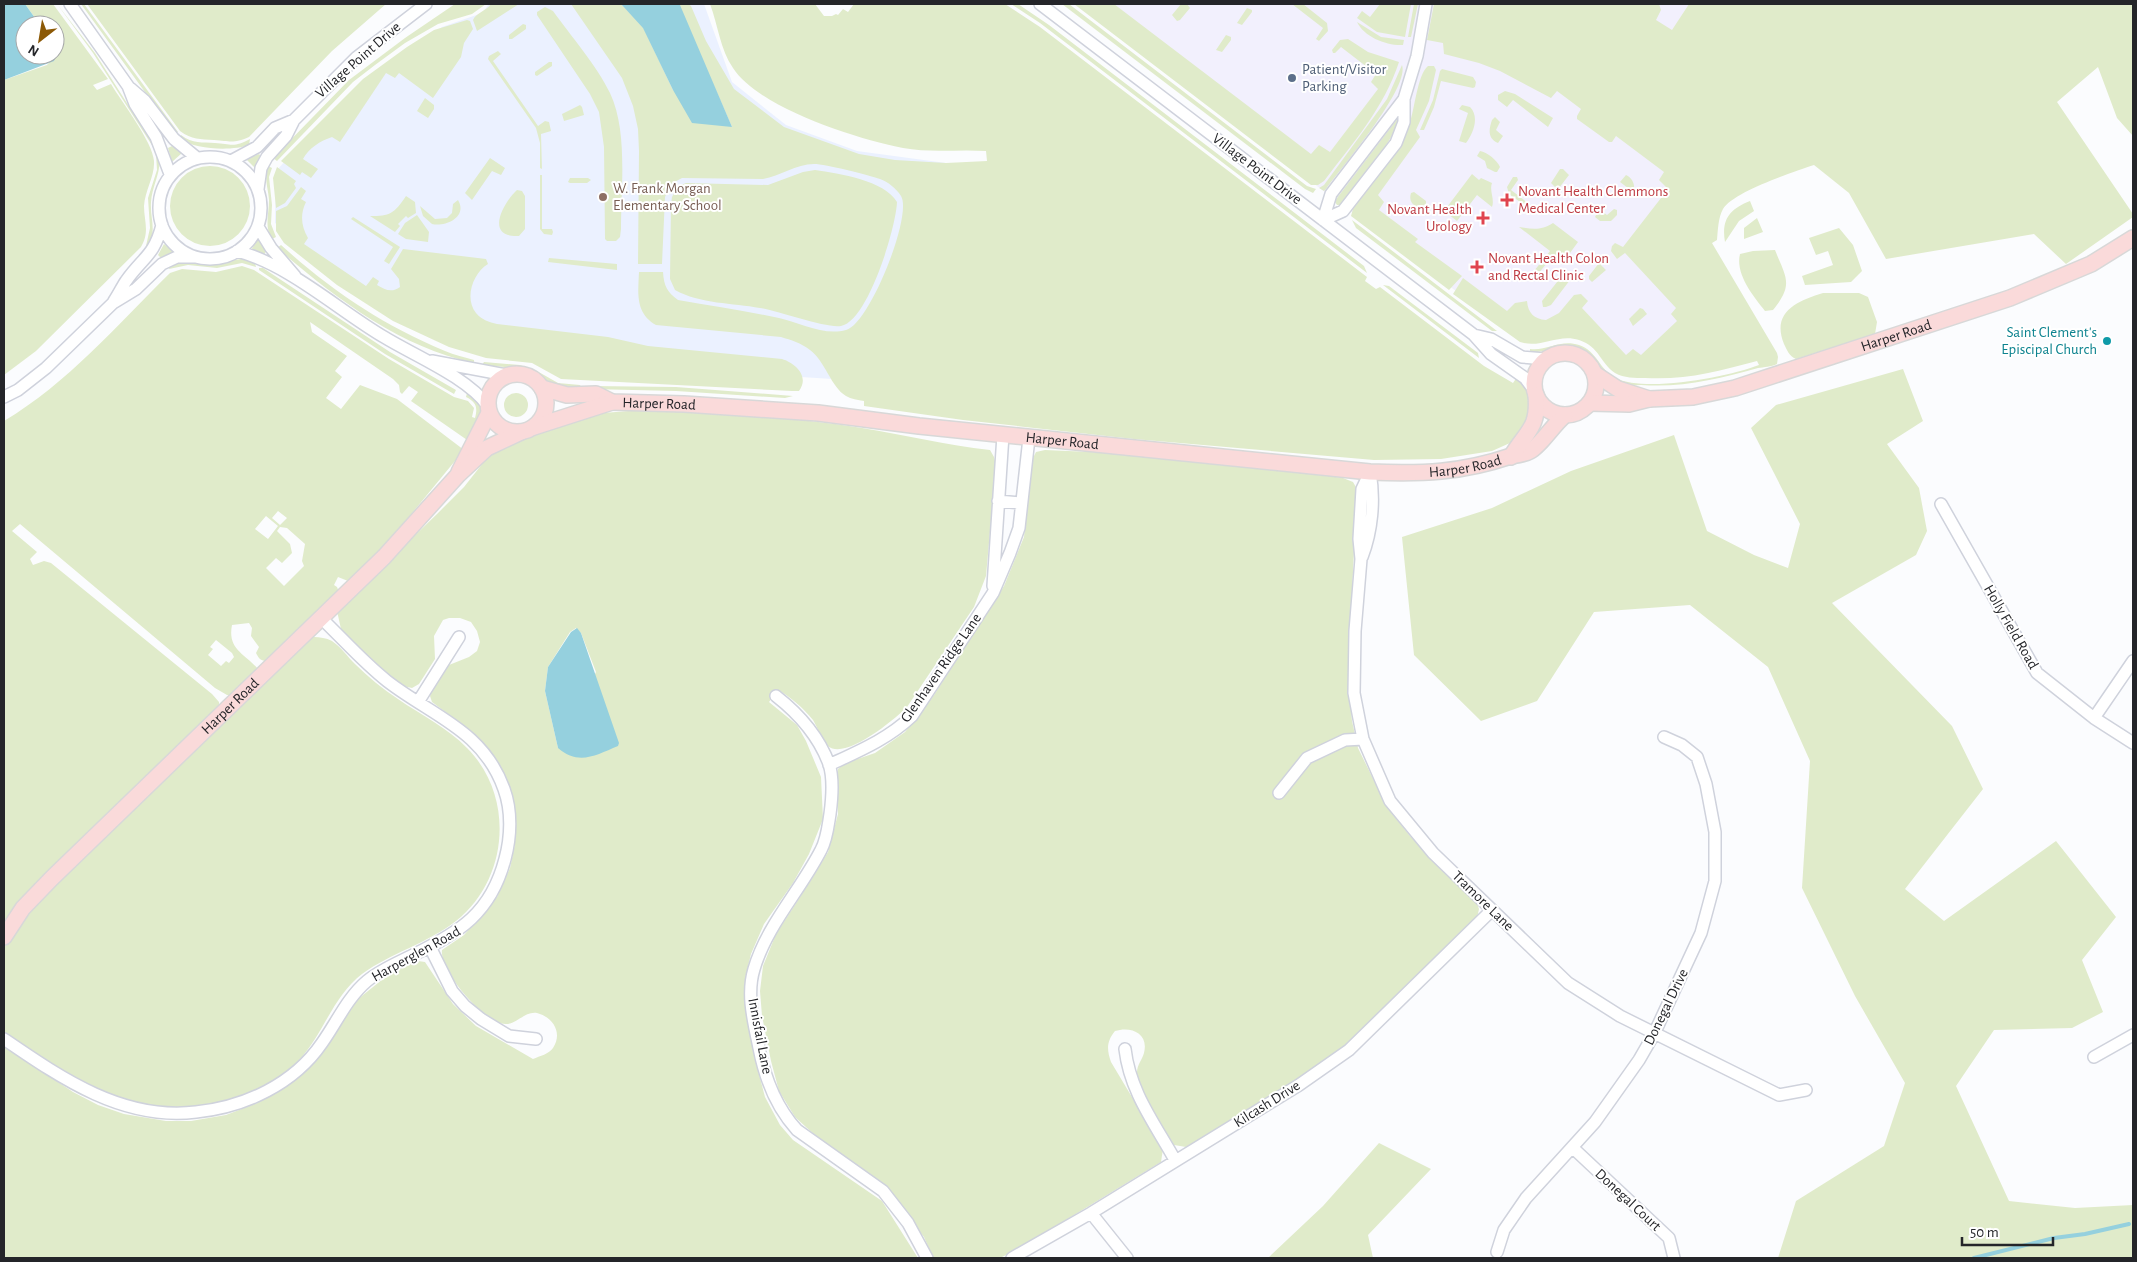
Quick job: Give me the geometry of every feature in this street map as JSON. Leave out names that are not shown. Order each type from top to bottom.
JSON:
[{"type":"main road","name":"Harper Road","points":[[1590,403],[1629,404],[1649,399],[1693,397],[1735,388],[2001,301],[2091,264],[2133,238]]},
{"type":"main road","points":[[1565,352],[1584,358],[1591,365],[1595,374],[1597,384],[1595,394],[1590,403],[1575,414],[1565,415],[1550,412],[1539,402],[1535,392],[1536,373],[1546,359],[1555,354],[1565,352]]},
{"type":"main road","points":[[523,374],[537,382],[542,388],[546,405],[545,413],[528,429],[513,432],[498,426],[488,410],[488,399],[494,385],[506,375],[523,374]]},
{"type":"main road","name":"Harper Road","points":[[1595,374],[1618,389],[1649,399]]},
{"type":"main road","name":"Harper Road","points":[[542,388],[567,395],[596,394],[612,402]]},
{"type":"main road","name":"Harper Road","points":[[1511,457],[1534,423],[1537,410],[1535,392]]},
{"type":"main road","name":"Harper Road","points":[[4,937],[23,908],[77,853],[407,533],[458,476],[487,448],[528,429],[612,402],[768,409],[1029,438],[1370,472],[1450,471],[1487,465],[1530,451],[1554,424],[1565,415]]},
{"type":"main road","name":"Harper Road","points":[[458,476],[488,410]]},
{"type":"street","points":[[70,4],[128,86],[145,101],[174,139],[197,158]]},
{"type":"street","name":"Village Point Drive","points":[[258,189],[261,168],[267,157],[286,136],[294,120],[357,56],[426,4]]},
{"type":"street","name":"Village Point Drive","points":[[1040,4],[1474,335],[1491,354],[1525,378],[1535,392]]},
{"type":"street","points":[[1324,220],[1343,211],[1396,143],[1404,122],[1404,99],[1416,56],[1426,4]]},
{"type":"street","points":[[128,86],[135,104],[156,137],[170,174]]},
{"type":"street","points":[[1324,220],[1331,194],[1404,99]]},
{"type":"street","name":"Village Point Drive","points":[[231,160],[257,147],[275,128],[294,120]]},
{"type":"street","points":[[4,398],[46,368],[113,303],[136,289],[162,264],[177,257],[210,259],[224,257],[237,252],[249,241],[258,227],[261,201],[258,189],[247,172],[231,160],[214,156],[197,158],[182,164],[170,174],[163,186],[159,198],[159,212],[162,225],[170,239],[182,250],[196,257]]},
{"type":"street","points":[[113,303],[126,280],[151,253],[162,225]]},
{"type":"street","points":[[258,227],[271,248],[299,281]]},
{"type":"street","points":[[237,252],[262,260],[299,281],[384,338],[467,386],[480,396],[488,410]]},
{"type":"street","name":"Village Point Drive","points":[[1474,335],[1492,339],[1522,357],[1546,359]]},
{"type":"street","points":[[423,359],[506,375]]},
{"type":"street","points":[[993,592],[1003,435]]},
{"type":"street","name":"Glenhaven Ridge Lane","points":[[830,765],[881,740],[898,729],[912,716],[993,592],[1019,528],[1029,438]]},
{"type":"street","name":"Tramore Lane","points":[[1370,472],[1362,489],[1359,539],[1362,559],[1355,631],[1354,693],[1363,740],[1390,801],[1433,852],[1568,983],[1620,1016],[1779,1095],[1806,1090]]},
{"type":"street","points":[[998,501],[1021,503]]},
{"type":"street","name":"Holly Field Road","points":[[1941,504],[2038,673],[2094,718],[2133,743]]},
{"type":"street","name":"Harperglen Road","points":[[4,1039],[77,1086],[110,1101],[149,1112],[172,1113],[217,1109],[260,1095],[297,1071],[322,1044],[349,1000],[368,980],[385,968],[430,947],[466,926],[482,908],[494,890],[507,852],[509,810],[505,791],[497,772],[486,754],[472,738],[372,668],[321,618]]},
{"type":"street","points":[[418,702],[459,637]]},
{"type":"street","points":[[2094,718],[2133,661]]},
{"type":"street","name":"Innisfail Lane","points":[[776,696],[793,709],[806,724],[830,765],[831,804],[825,840],[811,869],[769,932],[754,970],[751,992],[754,1020],[763,1065],[773,1095],[786,1118],[797,1130],[883,1191],[908,1223],[926,1258]]},
{"type":"street","name":"Donegal Drive","points":[[1497,1252],[1504,1230],[1526,1198],[1573,1148],[1634,1068],[1654,1034],[1701,933],[1715,881],[1715,832],[1706,784],[1697,757],[1682,746],[1664,737]]},
{"type":"street","points":[[1279,793],[1306,758],[1346,740],[1363,740]]},
{"type":"street","name":"Kilcash Drive","points":[[1012,1258],[1091,1213],[1299,1085],[1349,1050],[1492,910]]},
{"type":"street","points":[[430,947],[452,991],[465,1006],[481,1019],[509,1036],[536,1038]]},
{"type":"street","points":[[2094,1056],[2133,1035]]},
{"type":"street","points":[[1125,1050],[1132,1086],[1175,1160]]},
{"type":"street","name":"Donegal Court","points":[[1573,1148],[1669,1238],[1674,1258]]},
{"type":"street","points":[[1091,1213],[1127,1258]]},
{"type":"shaded area","name":"W. Frank Morgan Elementary School","points":[[489,4],[704,4],[732,82],[786,125],[857,151],[946,163],[848,380],[567,362],[454,334],[348,279],[275,223],[276,171],[335,107],[442,27],[482,13]]},
{"type":"shaded area","name":"Novant Health Clemmons Medical Center","points":[[1082,4],[1689,4],[1665,42],[1668,150],[1690,313],[1655,362],[1622,358],[1585,340],[1562,335],[1522,341],[1309,180]]},
{"type":"green space","points":[[25,4],[53,4],[61,15],[33,15]]},
{"type":"green space","points":[[57,4],[95,53],[155,147],[155,150],[93,53]]},
{"type":"green space","points":[[81,4],[84,4],[178,132],[174,132]]},
{"type":"green space","points":[[87,4],[386,4],[332,51],[249,137],[232,142],[196,138],[180,131]]},
{"type":"green space","points":[[455,4],[486,4],[472,14],[438,24],[405,43],[353,82],[277,161],[273,158],[349,80],[405,38]]},
{"type":"green space","points":[[491,4],[519,4],[477,31],[473,20]]},
{"type":"green space","points":[[571,4],[621,4],[643,27],[673,90],[732,127],[678,4],[688,4],[691,6],[706,41],[734,89],[784,127],[859,154],[895,160],[946,163],[987,161],[986,151],[924,150],[883,144],[810,120],[764,96],[746,83],[733,68],[722,45],[710,4],[815,4],[824,16],[832,16],[838,15],[843,9],[848,12],[854,4],[1005,4],[1040,27],[1367,277],[1365,281],[1376,289],[1380,287],[1484,366],[1513,383],[1517,377],[1530,393],[1533,403],[1523,434],[1510,443],[1492,451],[1441,459],[1374,460],[1134,439],[963,420],[864,406],[864,401],[846,396],[836,387],[820,361],[810,350],[785,338],[656,325],[644,315],[639,302],[639,272],[663,272],[667,288],[678,300],[779,318],[821,330],[846,330],[855,324],[866,310],[887,268],[901,224],[903,207],[901,196],[897,190],[880,179],[814,164],[801,166],[763,179],[682,178],[671,184],[665,197],[662,264],[638,264],[639,151],[638,129],[633,106],[622,78]]},
{"type":"green space","points":[[1011,4],[1018,4],[1049,25],[1364,266],[1367,273],[1040,23]]},
{"type":"green space","points":[[1062,4],[1069,4],[1307,186],[1316,189],[1313,193],[1305,189]]},
{"type":"green space","points":[[1074,4],[1114,4],[1311,154],[1319,145],[1330,152],[1378,89],[1371,82],[1376,74],[1341,47],[1333,53],[1332,50],[1340,40],[1348,39],[1368,52],[1399,62],[1385,95],[1357,139],[1324,181],[1318,185],[1311,185]]},
{"type":"green space","points":[[1181,4],[1187,4],[1190,8],[1177,21],[1172,15]]},
{"type":"green space","points":[[1292,4],[1303,4],[1327,23],[1328,31],[1319,41],[1316,39],[1323,28]]},
{"type":"green space","points":[[1380,4],[1411,4],[1405,37],[1377,32],[1357,18],[1362,11],[1370,17]]},
{"type":"green space","points":[[1414,4],[1418,4],[1411,37],[1408,37]]},
{"type":"green space","points":[[1434,4],[1659,4],[1661,10],[1656,20],[1672,30],[1689,4],[2133,4],[2133,136],[2117,118],[2098,67],[2057,102],[2133,214],[2133,217],[2066,264],[2034,234],[1886,259],[1849,193],[1814,165],[1792,172],[1751,189],[1729,203],[1723,209],[1720,216],[1717,240],[1712,243],[1777,353],[1777,364],[1686,384],[1656,386],[1624,385],[1609,376],[1582,349],[1568,345],[1536,352],[1530,352],[1530,349],[1566,343],[1579,345],[1590,352],[1610,375],[1615,378],[1646,384],[1687,382],[1745,370],[1759,365],[1757,361],[1715,372],[1674,378],[1626,377],[1615,373],[1606,365],[1596,351],[1579,340],[1564,338],[1535,344],[1520,342],[1453,294],[1463,278],[1507,311],[1515,303],[1527,301],[1532,315],[1546,320],[1559,313],[1574,295],[1581,294],[1588,301],[1582,308],[1626,355],[1633,349],[1641,355],[1677,321],[1671,314],[1676,308],[1625,253],[1617,259],[1611,251],[1615,243],[1623,247],[1668,189],[1659,180],[1664,172],[1616,136],[1612,142],[1609,142],[1577,119],[1581,109],[1557,91],[1551,98],[1500,71],[1479,63],[1444,54],[1443,43],[1427,40]]},
{"type":"green space","points":[[545,7],[553,11],[591,62],[605,83],[616,108],[622,160],[621,229],[620,237],[616,241],[607,241],[605,239],[604,147],[599,112],[590,94],[537,15],[537,12]]},
{"type":"green space","points":[[1247,8],[1252,10],[1252,12],[1242,25],[1237,23]]},
{"type":"green space","points":[[65,20],[108,79],[93,85],[97,90],[111,84],[148,143],[154,167],[144,206],[146,231],[141,247],[36,351],[4,375],[4,80],[47,65],[65,65]]},
{"type":"green space","points":[[467,20],[470,21],[473,29],[464,43],[461,57],[433,98],[399,73],[395,78],[386,73],[340,142],[332,137],[315,145],[305,155],[303,159],[318,169],[311,178],[302,172],[300,175],[281,161],[363,79],[434,30]]},
{"type":"green space","points":[[1357,22],[1381,37],[1404,40],[1403,45],[1377,40],[1365,32]]},
{"type":"green space","points":[[523,24],[526,25],[526,29],[512,39],[509,39],[509,35]]},
{"type":"green space","points":[[1226,35],[1231,37],[1231,40],[1222,52],[1216,50]]},
{"type":"green space","points":[[498,51],[501,54],[493,61],[538,126],[545,121],[549,122],[551,131],[541,134],[542,169],[540,168],[540,143],[536,128],[488,59],[489,56]]},
{"type":"green space","points":[[549,62],[552,62],[552,66],[537,76],[535,75],[535,72]]},
{"type":"green space","points":[[1402,65],[1402,76],[1396,91],[1373,128],[1326,189],[1324,191],[1319,188],[1324,185],[1387,99]]},
{"type":"green space","points":[[1428,66],[1434,66],[1436,70],[1429,101],[1416,130],[1420,137],[1378,195],[1384,202],[1379,210],[1418,239],[1415,242],[1462,276],[1449,290],[1351,216],[1353,209],[1384,168],[1404,136],[1411,119],[1421,77]]},
{"type":"green space","points":[[1442,69],[1473,77],[1476,82],[1475,87],[1441,81],[1434,107],[1424,130],[1420,130],[1433,100]]},
{"type":"green space","points":[[1505,91],[1515,94],[1553,118],[1548,127],[1513,100],[1507,107],[1498,100],[1498,95]]},
{"type":"green space","points":[[425,98],[434,105],[434,109],[428,118],[417,111]]},
{"type":"green space","points":[[580,105],[584,115],[564,121],[562,114]]},
{"type":"green space","points":[[1462,105],[1470,107],[1475,116],[1473,130],[1466,143],[1459,141],[1468,113],[1459,109]]},
{"type":"green space","points":[[1495,117],[1500,122],[1496,130],[1503,136],[1498,143],[1490,136],[1490,127]]},
{"type":"green space","points":[[1398,118],[1391,137],[1365,175],[1341,205],[1337,205],[1335,202],[1337,198]]},
{"type":"green space","points":[[181,135],[194,141],[229,145],[240,144],[250,139],[249,145],[224,149],[187,143],[181,139]]},
{"type":"green space","points":[[172,146],[182,153],[172,162],[168,148]]},
{"type":"green space","points":[[1480,151],[1489,155],[1497,162],[1500,167],[1497,172],[1487,168],[1485,161],[1477,156]]},
{"type":"green space","points":[[156,154],[159,155],[160,161],[151,202],[153,233],[150,245],[146,246],[150,228],[148,198],[157,170]]},
{"type":"green space","points":[[259,154],[262,157],[255,168],[246,159]]},
{"type":"green space","points":[[490,158],[505,168],[501,175],[492,171],[472,200],[465,193]]},
{"type":"green space","points":[[202,166],[218,166],[239,177],[250,198],[250,214],[239,235],[218,246],[202,246],[188,240],[176,228],[170,214],[170,198],[176,184],[188,172]]},
{"type":"green space","points":[[268,166],[272,168],[269,177],[272,205],[271,224],[276,237],[272,239],[268,230],[269,200],[266,180]]},
{"type":"green space","points":[[277,167],[296,181],[294,184],[296,188],[285,203],[276,208],[273,178]]},
{"type":"green space","points":[[1560,169],[1563,169],[1569,175],[1559,188],[1556,188],[1551,183]]},
{"type":"green space","points":[[815,170],[849,176],[872,183],[891,194],[897,202],[892,232],[879,272],[861,308],[851,320],[841,326],[825,325],[760,308],[706,301],[675,290],[670,279],[671,205],[672,197],[677,187],[686,183],[768,185],[803,172]]},
{"type":"green space","points":[[1472,174],[1479,180],[1481,178],[1492,183],[1492,207],[1477,195],[1457,221],[1444,211]]},
{"type":"green space","points":[[540,175],[542,175],[542,229],[552,229],[552,235],[544,234],[540,229]]},
{"type":"green space","points":[[1626,175],[1632,180],[1634,186],[1633,193],[1628,198],[1623,196],[1628,188],[1620,182]]},
{"type":"green space","points":[[1513,177],[1517,177],[1518,180],[1511,190],[1533,207],[1531,210],[1509,194],[1507,187]]},
{"type":"green space","points":[[570,178],[588,178],[591,180],[587,183],[570,183],[568,182]]},
{"type":"green space","points":[[301,187],[306,191],[301,199],[306,202],[302,220],[308,238],[304,244],[366,286],[373,277],[379,281],[377,285],[386,289],[394,290],[400,287],[399,279],[391,269],[403,249],[486,259],[488,264],[478,273],[474,280],[471,300],[472,307],[476,313],[488,321],[497,324],[608,337],[648,346],[782,359],[800,371],[803,380],[802,385],[799,391],[792,391],[561,379],[532,363],[486,358],[449,347],[393,321],[337,285],[284,243],[276,231],[276,211],[287,206]]},
{"type":"green space","points":[[517,190],[522,191],[525,196],[525,229],[519,236],[508,235],[499,226],[506,203]]},
{"type":"green space","points":[[1414,192],[1426,201],[1426,205],[1418,207],[1412,203],[1410,195]]},
{"type":"green space","points":[[406,196],[415,202],[416,213],[408,218],[406,216],[398,224],[400,226],[395,232],[370,216],[391,213]]},
{"type":"green space","points":[[458,200],[460,211],[454,220],[438,225],[432,224],[423,216],[420,206],[435,219],[447,218],[452,213],[453,204]]},
{"type":"green space","points":[[1750,201],[1754,211],[1739,221],[1725,242],[1724,227],[1728,216],[1732,211]]},
{"type":"green space","points":[[1599,209],[1607,215],[1614,209],[1617,210],[1617,215],[1611,221],[1600,221],[1595,217]]},
{"type":"green space","points":[[417,215],[429,232],[428,242],[406,239],[398,234],[405,223]]},
{"type":"green space","points":[[353,217],[400,247],[389,264],[384,261],[393,247],[351,219]]},
{"type":"green space","points":[[1757,218],[1763,232],[1744,239],[1744,228]]},
{"type":"green space","points":[[1352,220],[1497,331],[1492,331],[1356,228]]},
{"type":"green space","points":[[1553,223],[1578,242],[1570,253],[1564,253],[1555,257],[1538,274],[1534,271],[1550,251],[1519,227],[1532,229],[1549,226]]},
{"type":"green space","points":[[1839,228],[1853,245],[1862,271],[1851,282],[1805,285],[1802,276],[1833,265],[1828,251],[1816,255],[1809,238]]},
{"type":"green space","points":[[258,239],[266,251],[264,255],[251,250]]},
{"type":"green space","points":[[164,244],[175,253],[162,259],[158,255]]},
{"type":"green space","points":[[281,245],[338,292],[378,318],[422,341],[452,354],[474,360],[474,363],[420,345],[394,333],[369,318],[321,284],[277,248]]},
{"type":"green space","points":[[1775,250],[1785,274],[1786,287],[1784,294],[1773,310],[1765,311],[1746,284],[1740,269],[1740,254],[1753,251]]},
{"type":"green space","points":[[549,258],[617,264],[617,270],[548,262]]},
{"type":"green space","points":[[241,259],[255,263],[256,267],[242,263],[217,268],[188,265],[169,269],[170,265],[181,262],[210,264]]},
{"type":"green space","points":[[1599,263],[1606,270],[1592,282],[1589,276]]},
{"type":"green space","points":[[242,266],[254,270],[389,359],[454,397],[468,401],[474,408],[472,417],[475,418],[475,405],[466,397],[467,393],[480,403],[481,413],[470,442],[411,401],[418,392],[409,386],[402,394],[399,385],[393,379],[310,322],[312,332],[347,356],[335,371],[342,377],[326,398],[341,409],[360,385],[397,399],[464,450],[394,535],[348,581],[338,577],[334,585],[339,592],[267,661],[260,659],[256,653],[259,647],[251,636],[252,628],[249,623],[232,625],[232,640],[235,646],[258,669],[231,695],[227,695],[215,688],[20,524],[12,531],[37,552],[30,559],[33,565],[44,561],[51,563],[212,694],[219,702],[219,707],[4,928],[4,421],[27,406],[71,371],[170,273],[182,269],[216,272]],"holes":[[[278,511],[287,518],[280,525],[272,518]],[[266,516],[278,526],[268,539],[255,529]],[[280,527],[287,528],[305,544],[302,561],[304,566],[284,586],[266,568],[276,558],[282,563],[292,553],[290,544],[277,531]],[[216,640],[232,653],[234,657],[229,663],[226,661],[221,666],[208,655],[213,649],[210,647]]]},
{"type":"green space","points":[[259,268],[263,268],[390,352],[456,390],[454,394],[385,354],[259,270]]},
{"type":"green space","points":[[1565,272],[1571,275],[1570,280],[1551,305],[1543,307],[1542,301]]},
{"type":"green space","points":[[1383,285],[1389,286],[1478,353],[1479,358]]},
{"type":"green space","points":[[1823,293],[1859,293],[1868,297],[1877,322],[1875,334],[1796,359],[1790,355],[1784,344],[1781,324],[1784,316],[1796,304]]},
{"type":"green space","points":[[1640,308],[1647,314],[1633,326],[1629,319]]},
{"type":"green space","points":[[484,362],[520,365],[537,371],[558,383],[580,385],[582,389],[566,388],[548,382],[534,372],[525,369],[482,365]]},
{"type":"green space","points":[[1903,369],[1923,421],[1887,444],[1919,488],[1927,531],[1916,555],[1832,603],[1952,726],[1983,789],[1905,889],[1944,921],[2056,841],[2116,917],[2082,960],[2103,1012],[2072,1028],[1994,1030],[1956,1086],[2009,1201],[2075,1208],[2133,1205],[2133,1258],[1778,1258],[1796,1201],[1884,1146],[1905,1083],[1855,996],[1802,888],[1810,761],[1768,667],[1690,605],[1594,612],[1537,701],[1481,721],[1414,655],[1402,537],[1492,508],[1571,471],[1674,435],[1707,531],[1754,555],[1788,568],[1800,524],[1751,428],[1776,405]]},
{"type":"green space","points":[[592,386],[676,387],[793,396],[785,398],[676,391],[590,389]]},
{"type":"green space","points":[[516,393],[521,394],[527,400],[527,410],[521,416],[516,417],[511,416],[505,410],[504,405],[505,400],[511,394]]},
{"type":"green space","points":[[641,410],[807,421],[862,428],[990,450],[994,457],[996,465],[986,576],[974,607],[907,707],[869,737],[846,748],[836,749],[828,746],[821,737],[813,720],[788,696],[778,690],[769,702],[797,725],[806,741],[821,777],[823,819],[809,854],[793,883],[764,924],[751,954],[745,979],[748,1022],[765,1097],[780,1125],[793,1140],[882,1201],[918,1258],[4,1258],[4,1046],[73,1092],[98,1105],[124,1114],[166,1121],[191,1121],[226,1115],[257,1103],[294,1081],[309,1068],[353,1003],[393,971],[418,961],[425,962],[453,1004],[476,1026],[533,1059],[553,1048],[556,1042],[557,1031],[548,1018],[533,1013],[506,1024],[497,1022],[487,1016],[465,995],[455,982],[443,959],[442,950],[464,935],[497,897],[510,868],[515,844],[514,821],[499,768],[487,747],[471,731],[432,702],[430,696],[449,665],[469,657],[477,651],[480,642],[477,631],[471,622],[460,618],[443,620],[434,636],[435,659],[419,684],[412,688],[403,686],[373,663],[341,629],[337,611],[464,487],[494,449],[507,443],[535,436],[552,427],[591,414]],"holes":[[[576,628],[581,633],[596,672],[558,748],[545,691],[548,667],[570,632]]]},
{"type":"green space","points":[[1045,450],[1137,454],[1306,473],[1343,478],[1353,482],[1357,489],[1348,676],[1352,721],[1358,748],[1383,799],[1394,816],[1410,836],[1476,901],[1479,909],[1477,918],[1351,1043],[1305,1077],[1186,1147],[1174,1145],[1140,1091],[1137,1069],[1144,1053],[1144,1040],[1133,1030],[1115,1031],[1108,1046],[1111,1062],[1163,1149],[1161,1162],[1020,1248],[1000,1258],[933,1258],[924,1237],[891,1195],[827,1146],[795,1117],[779,1091],[762,1016],[760,991],[763,966],[776,934],[828,852],[838,814],[836,777],[838,769],[843,764],[875,753],[905,732],[934,695],[1004,586],[1024,537],[1032,460],[1036,452]]},
{"type":"green space","points":[[307,638],[325,638],[335,643],[360,669],[381,687],[460,741],[482,767],[493,789],[499,813],[499,837],[495,860],[487,883],[474,903],[456,921],[434,936],[385,960],[362,974],[343,993],[315,1039],[299,1060],[279,1077],[257,1089],[213,1104],[169,1107],[125,1100],[103,1093],[72,1079],[4,1033],[4,947],[41,899]]},
{"type":"green space","points":[[1379,1143],[1431,1169],[1368,1235],[1373,1258],[1268,1258],[1323,1206]]},
{"type":"water","points":[[4,4],[25,4],[33,15],[15,15],[15,65],[43,65],[4,80]]},
{"type":"water","points":[[621,4],[680,5],[732,127],[692,123],[673,90],[643,28]]},
{"type":"water","points":[[577,628],[581,633],[619,743],[618,746],[602,753],[580,758],[573,757],[558,748],[545,691],[548,667],[571,632]]},
{"type":"waterway","points":[[1974,1258],[2054,1238],[2085,1234],[2129,1224]]},
{"type":"place","name":"Patient/Visitor Parking","points":[[1292,78]]},
{"type":"place","name":"W. Frank Morgan Elementary School","points":[[603,197]]},
{"type":"place","name":"Novant Health Clemmons Medical Center","points":[[1507,200]]},
{"type":"place","name":"Novant Health Urology","points":[[1483,218]]},
{"type":"place","name":"Novant Health Colon and Rectal Clinic","points":[[1477,267]]},
{"type":"place","name":"Saint Clement's Episcipal Church","points":[[2107,341]]}]
